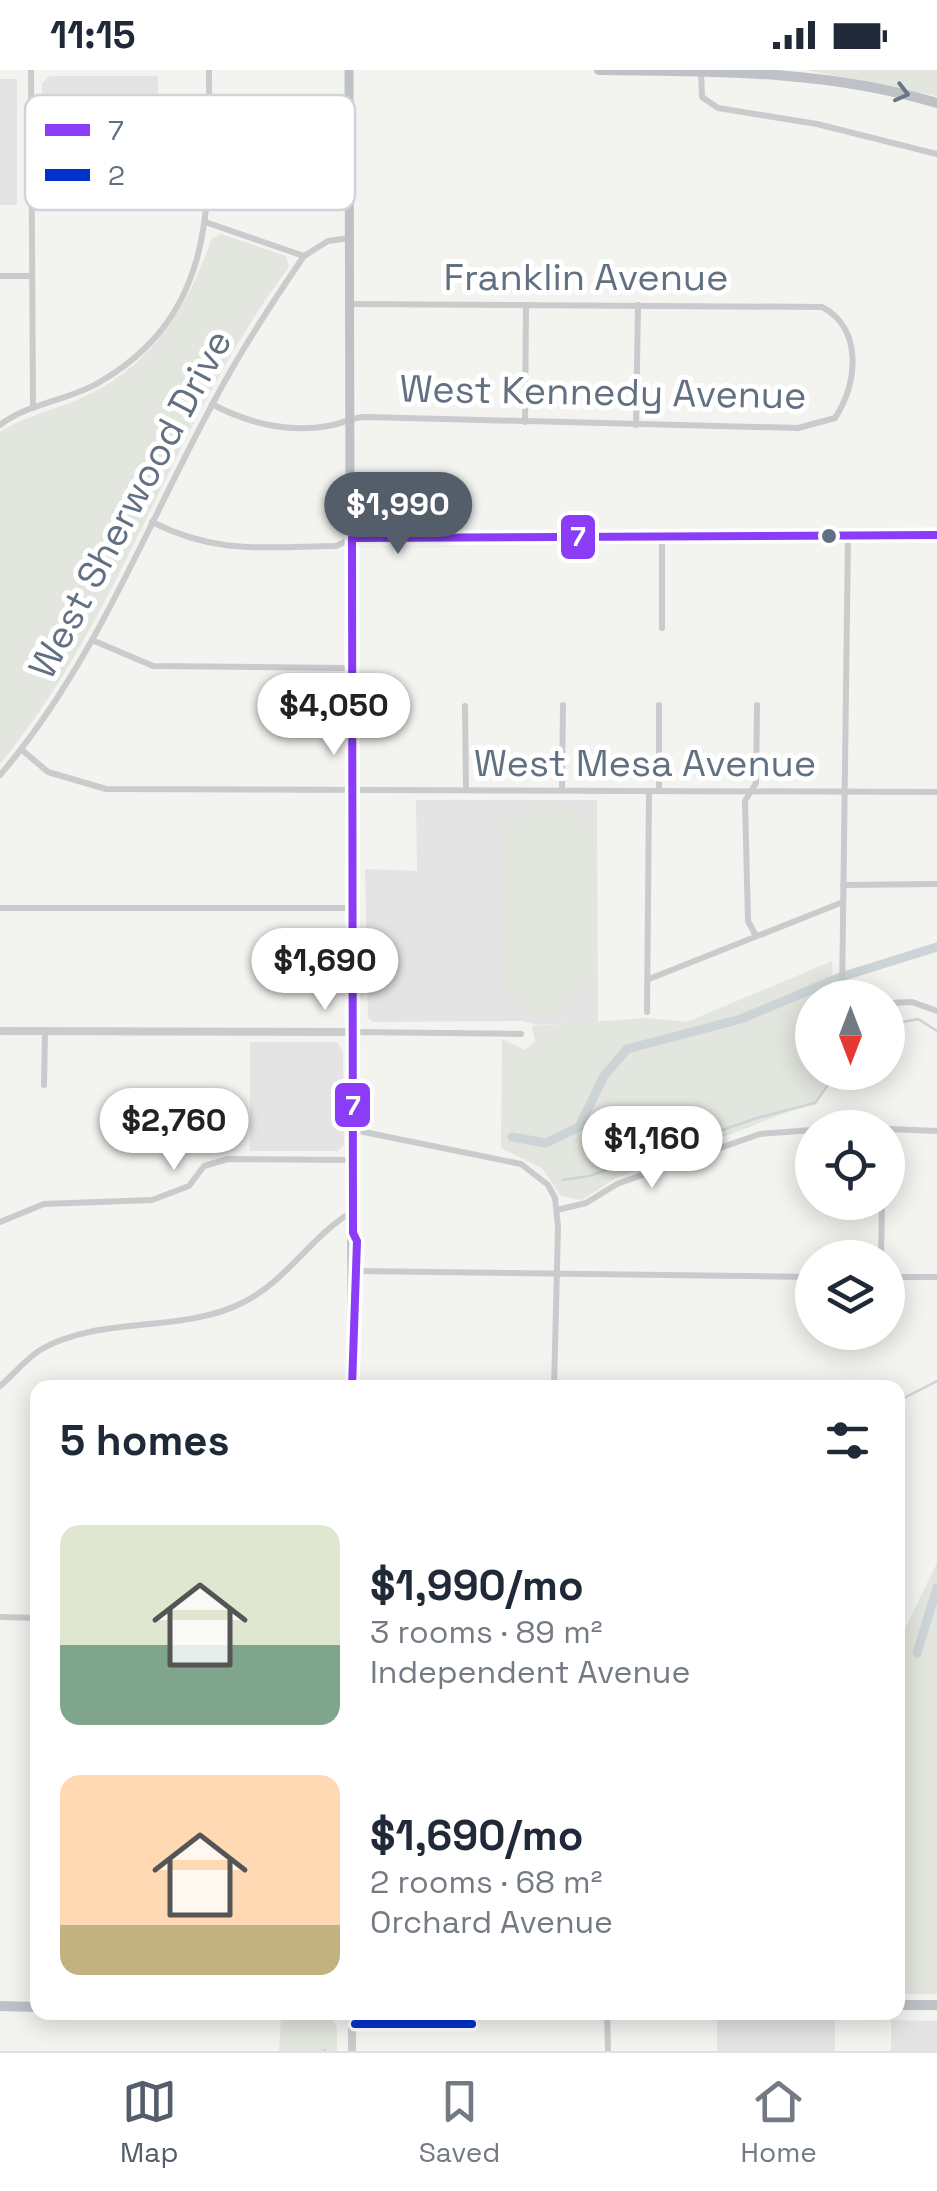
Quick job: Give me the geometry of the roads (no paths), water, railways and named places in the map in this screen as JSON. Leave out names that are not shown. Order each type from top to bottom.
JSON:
[{"type":"main road","points":[[349,70],[349,95]]},
{"type":"main road","points":[[599,70],[826,76],[937,103]]},
{"type":"main road","points":[[350,210],[352,1380]]},
{"type":"main road","points":[[352,1312],[357,1270],[357,1240],[353,1234]]},
{"type":"main road","points":[[905,2004],[937,2004]]},
{"type":"main road","points":[[0,2006],[30,2008]]},
{"type":"street","points":[[210,70],[210,95]]},
{"type":"street","points":[[701,70],[702,96],[718,108],[833,128],[937,154]]},
{"type":"street","points":[[31,210],[33,408]]},
{"type":"street","points":[[0,426],[12,416],[98,383],[149,342],[168,320],[190,282],[208,223],[208,210]]},
{"type":"street","points":[[208,223],[304,256],[328,241],[350,238]]},
{"type":"street","name":"West Sherwood Drive","points":[[0,774],[22,750],[92,640],[212,404],[251,335],[304,256]]},
{"type":"street","points":[[0,276],[31,276]]},
{"type":"street","name":"Franklin Avenue","points":[[350,304],[822,307],[845,326],[849,339],[851,380],[845,404]]},
{"type":"street","points":[[525,422],[526,304]]},
{"type":"street","points":[[636,424],[638,305]]},
{"type":"street","name":"West Kennedy Avenue","points":[[212,404],[257,423],[280,426],[330,426],[350,418],[798,428],[836,418],[845,404]]},
{"type":"street","points":[[0,412],[12,416]]},
{"type":"street","points":[[152,522],[188,540],[212,546],[336,546],[352,538],[937,536]]},
{"type":"street","points":[[842,980],[844,658],[850,618],[848,536]]},
{"type":"street","points":[[662,539],[662,628]]},
{"type":"street","points":[[92,640],[153,666],[352,668]]},
{"type":"street","points":[[562,705],[562,790]]},
{"type":"street","points":[[648,1012],[659,705]]},
{"type":"street","points":[[756,936],[748,921],[745,801],[756,783],[757,705]]},
{"type":"street","points":[[466,706],[466,790]]},
{"type":"street","name":"West Mesa Avenue","points":[[22,750],[48,772],[106,789],[937,792]]},
{"type":"street","points":[[843,885],[937,884]]},
{"type":"street","points":[[649,979],[843,902]]},
{"type":"street","points":[[0,908],[354,908]]},
{"type":"street","points":[[905,1002],[937,1011]]},
{"type":"street","points":[[0,1031],[520,1034]]},
{"type":"street","points":[[44,1085],[45,1031]]},
{"type":"street","points":[[905,1129],[937,1130]]},
{"type":"street","points":[[354,1130],[521,1164],[548,1185],[557,1210],[554,1380]]},
{"type":"street","points":[[557,1210],[586,1203],[617,1184],[760,1134],[795,1131]]},
{"type":"street","points":[[0,1222],[44,1204],[152,1200],[190,1186],[204,1166],[228,1159],[354,1160]]},
{"type":"street","points":[[0,1386],[40,1350],[71,1339],[226,1309],[277,1280],[330,1224],[354,1211]]},
{"type":"street","points":[[357,1270],[795,1277]]},
{"type":"street","points":[[905,1277],[937,1277]]},
{"type":"street","points":[[0,1617],[30,1618]]},
{"type":"street","points":[[352,2051],[354,2020]]},
{"type":"street","points":[[607,2020],[608,2051]]},
{"type":"waterway","points":[[512,1137],[546,1143],[579,1127],[604,1076],[627,1049],[741,1019],[841,977],[937,947]]},
{"type":"waterway","points":[[905,1022],[918,1019],[937,1031]]},
{"type":"waterway","points":[[562,1180],[589,1176],[757,1118],[815,1103],[824,1090]]},
{"type":"waterway","points":[[905,1397],[937,1381]]},
{"type":"waterway","points":[[917,1653],[937,1588]]}]
